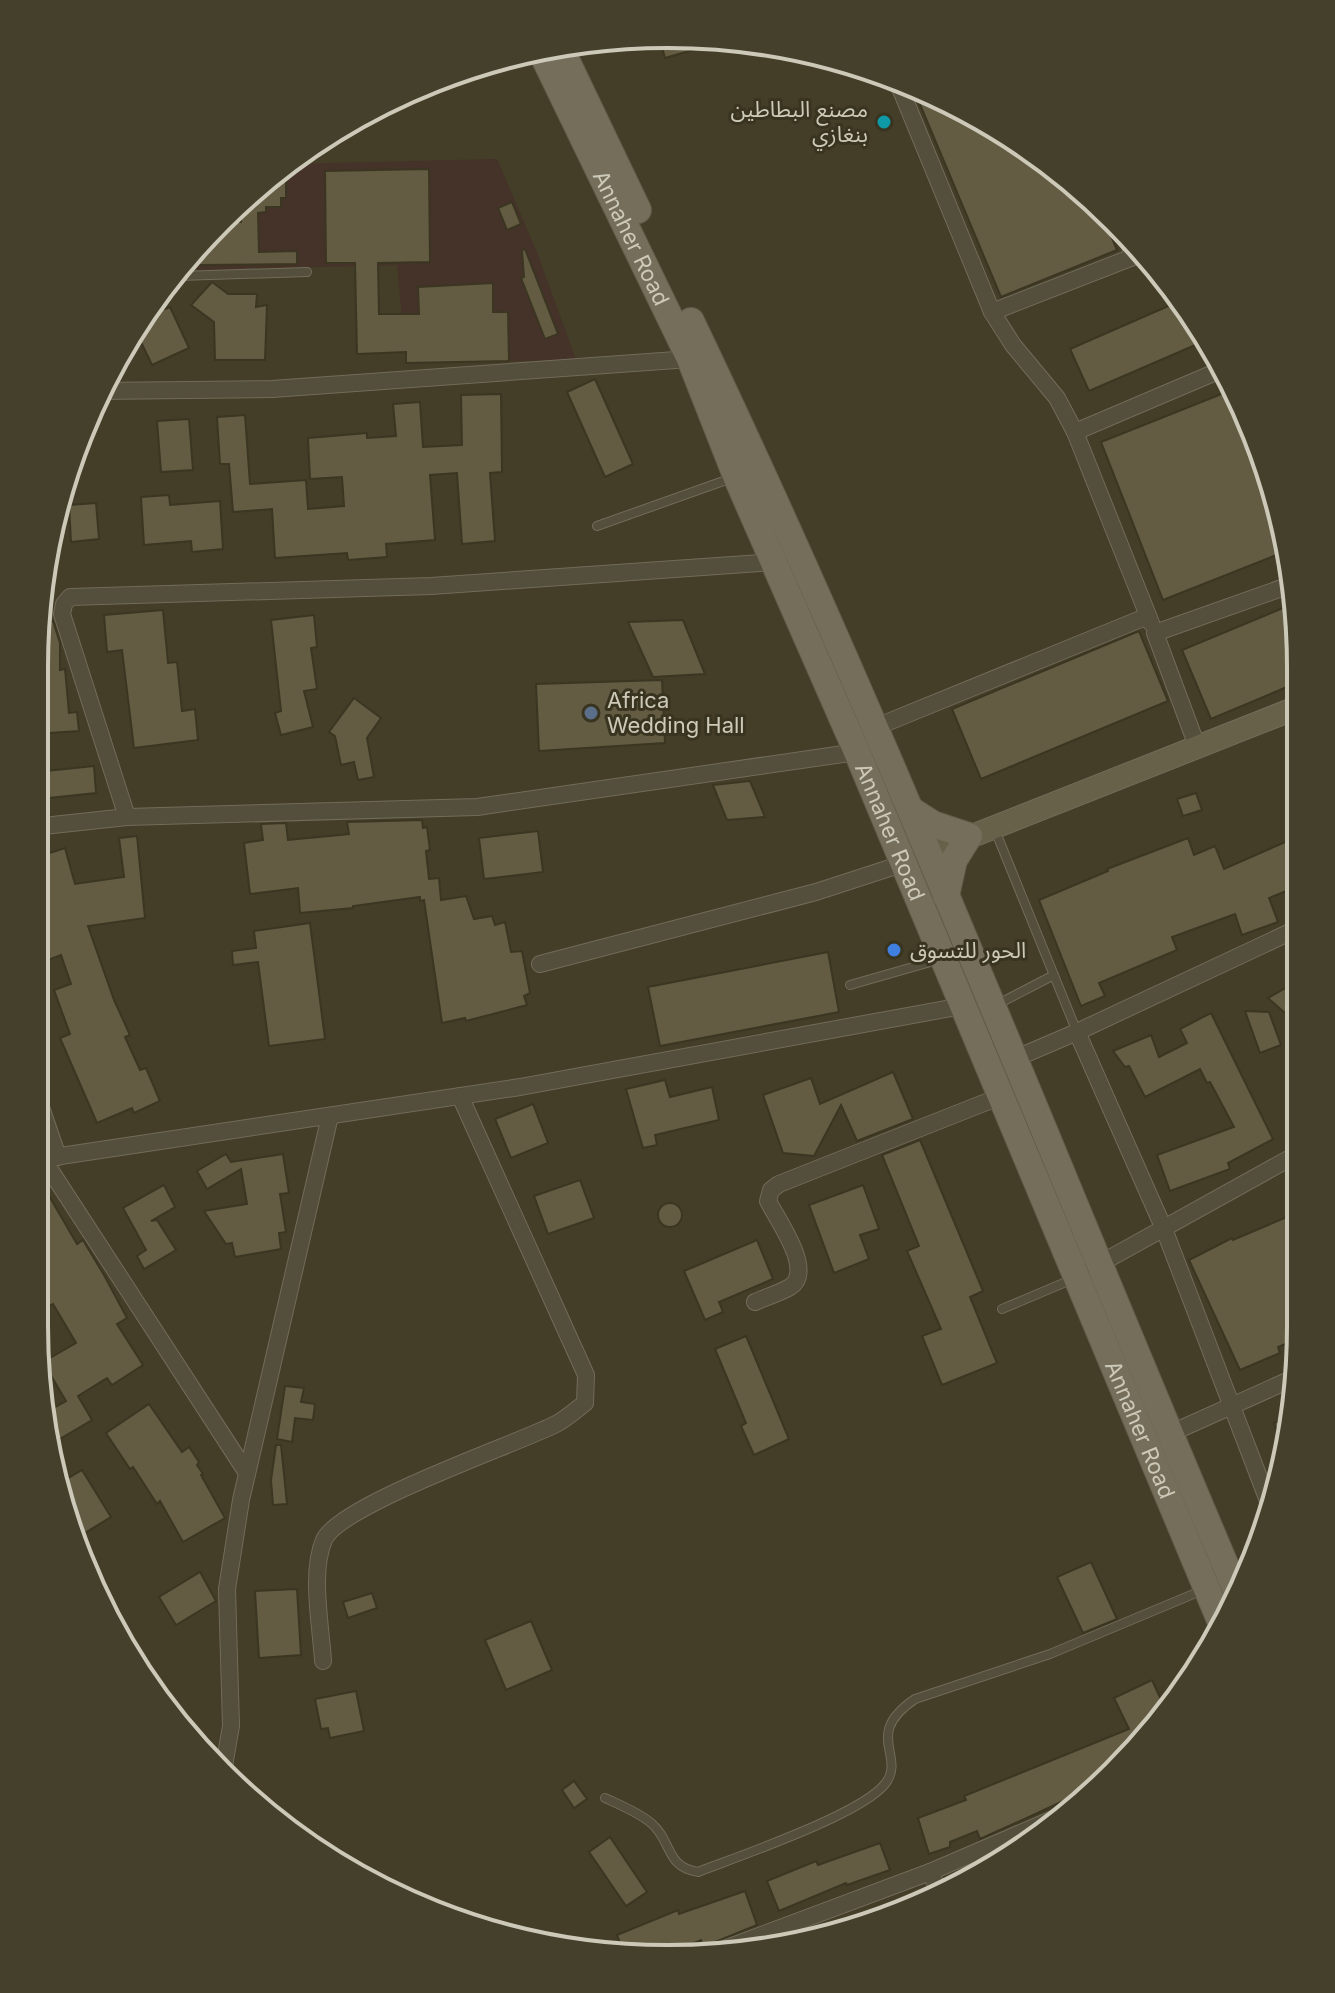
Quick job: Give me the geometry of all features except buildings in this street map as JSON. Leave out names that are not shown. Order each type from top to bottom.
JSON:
[{"type":"main road","points":[[564,57],[696,352]]},
{"type":"main road","name":"Annaher Road","points":[[546,60],[696,352],[775,497],[876,727],[1232,1580]]},
{"type":"main road","name":"Annaher Road","points":[[696,352],[736,476],[857,752],[1216,1612]]},
{"type":"main road","points":[[929,853],[1287,711]]},
{"type":"main road","points":[[911,810],[945,829],[981,831]]},
{"type":"main road","points":[[946,896],[954,860],[981,831]]},
{"type":"street","points":[[903,94],[992,312],[1013,345],[1057,398],[1075,432],[1197,746]]},
{"type":"street","points":[[992,312],[1132,257]]},
{"type":"street","points":[[114,391],[272,389],[696,352]]},
{"type":"street","points":[[1075,432],[1212,374]]},
{"type":"street","points":[[127,817],[62,614],[64,604],[70,597],[431,586],[774,562]]},
{"type":"street","points":[[1155,633],[1282,588]]},
{"type":"street","points":[[876,727],[1148,616]]},
{"type":"street","points":[[48,825],[127,817],[477,807],[857,752]]},
{"type":"street","points":[[540,964],[802,896],[902,864]]},
{"type":"street","points":[[1014,1059],[1287,934]]},
{"type":"street","points":[[48,1159],[460,1096],[962,1006]]},
{"type":"street","points":[[1077,1032],[1164,1229],[1264,1491]]},
{"type":"street","points":[[323,1661],[317,1574],[324,1538],[350,1514],[559,1423],[585,1403],[586,1375],[460,1096]]},
{"type":"street","points":[[755,1302],[792,1286],[799,1275],[800,1262],[768,1201],[771,1190],[779,1184],[999,1097]]},
{"type":"street","points":[[225,1760],[231,1726],[227,1589],[247,1473],[330,1116]]},
{"type":"street","points":[[1077,1277],[1287,1160]]},
{"type":"street","points":[[48,1164],[247,1473]]},
{"type":"street","points":[[1169,1434],[1284,1383]]},
{"type":"street","points":[[749,1940],[930,1872],[1027,1830]]},
{"type":"street","points":[[930,1872],[935,1884]]},
{"type":"lane","points":[[188,276],[307,272]]},
{"type":"lane","points":[[597,526],[736,476]]},
{"type":"lane","points":[[981,831],[1054,975],[1077,1032]]},
{"type":"lane","points":[[850,985],[941,959]]},
{"type":"lane","points":[[993,1006],[1054,975]]},
{"type":"lane","points":[[1002,1309],[1077,1277]]},
{"type":"lane","points":[[605,1798],[654,1825],[677,1864],[685,1870],[698,1872],[816,1824],[866,1799],[884,1785],[891,1773],[887,1730],[897,1711],[915,1699],[1050,1654],[1207,1589]]},
{"type":"shaded area","points":[[497,159],[538,255],[576,360],[406,363],[397,265],[197,270],[197,265],[229,229],[307,164]]},
{"type":"place","name":"مصنع البطاطين بنغازي","points":[[884,122]]},
{"type":"place","name":"Africa Wedding Hall","points":[[591,713]]},
{"type":"place","name":"الحور للتسوق","points":[[894,950]]}]
